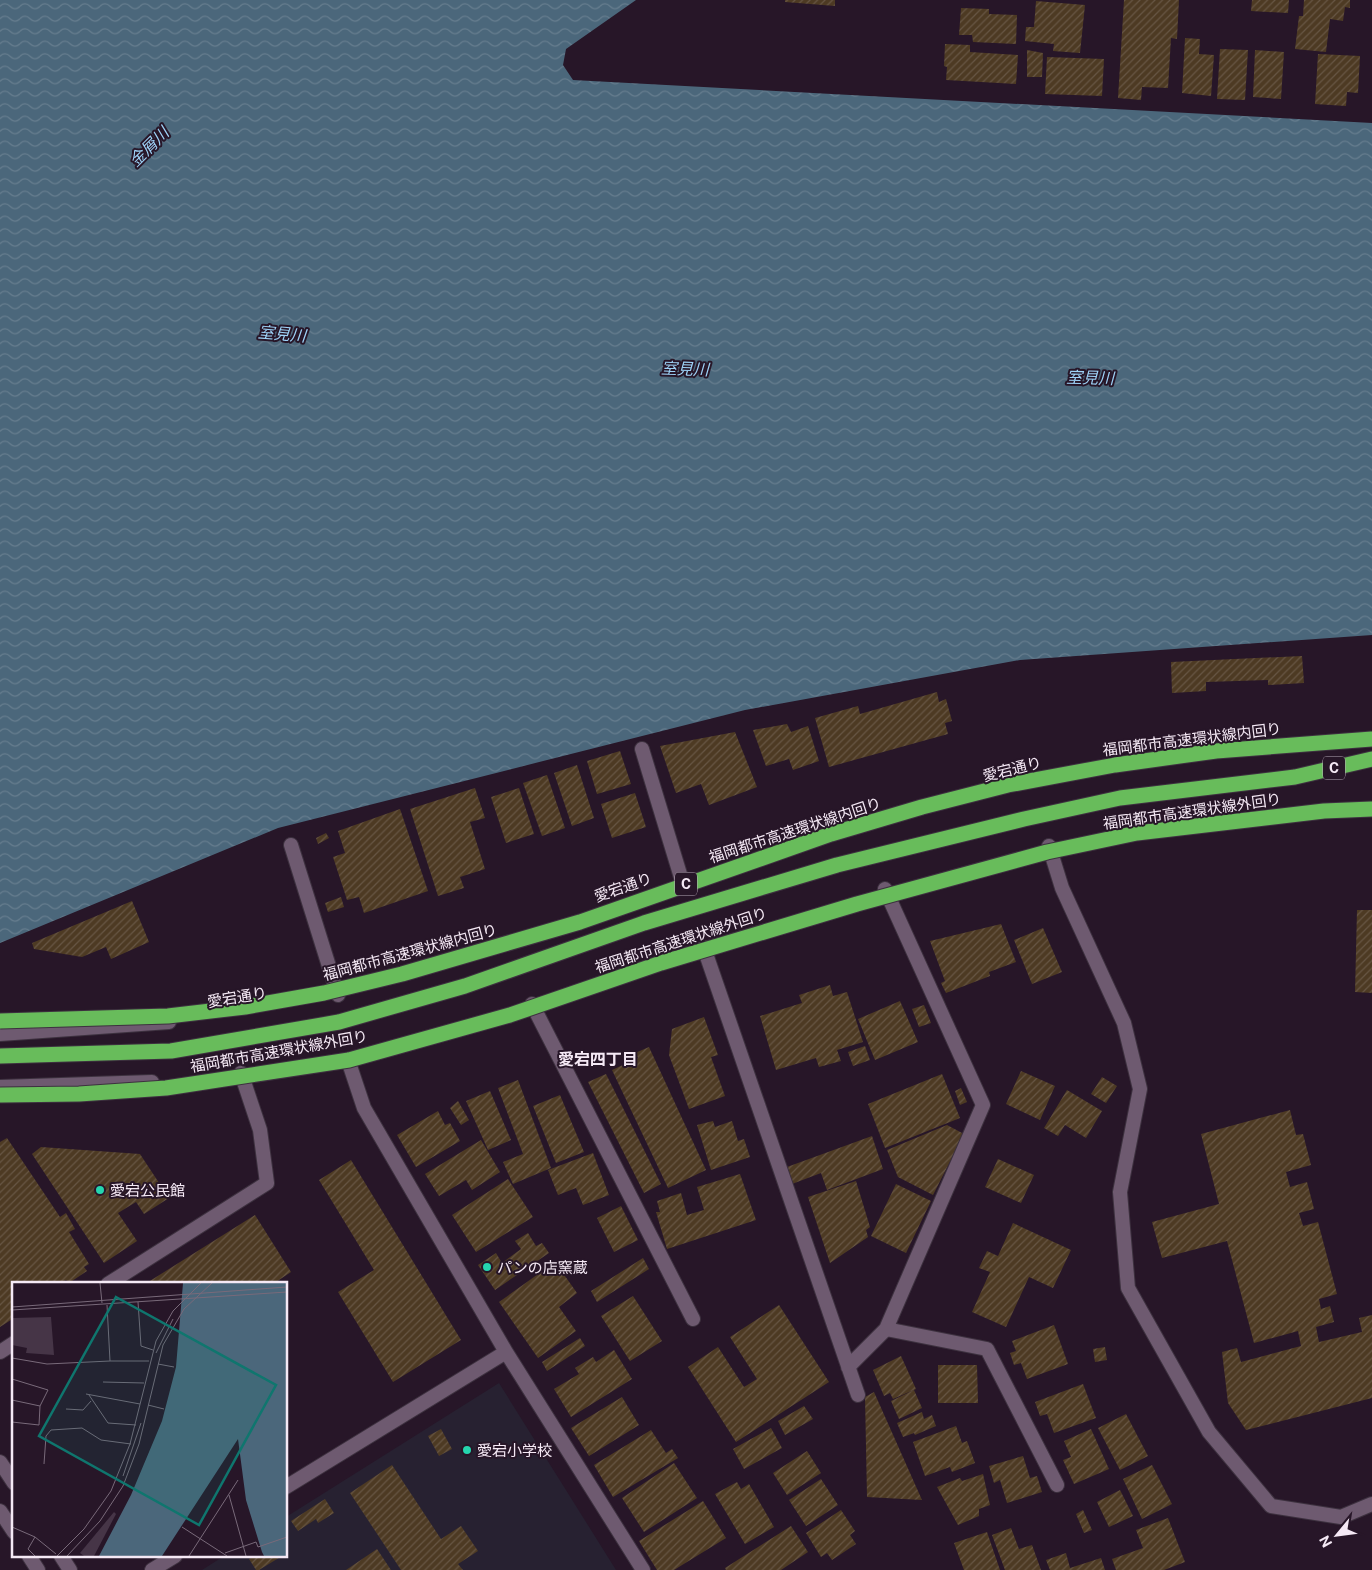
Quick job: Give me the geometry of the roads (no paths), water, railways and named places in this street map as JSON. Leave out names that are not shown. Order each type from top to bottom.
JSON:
[{"type":"highway","name":"福岡都市高速環状線内回り","points":[[0,1021],[168,1016],[246,1007],[324,993],[420,968],[580,922],[832,834],[922,807],[1008,786],[1115,765],[1216,751],[1372,740]]},
{"type":"highway","name":"C","points":[[0,1056],[171,1051],[339,1022],[465,986],[644,923],[837,865],[1024,819],[1120,798],[1295,778],[1372,759]]},
{"type":"highway","name":"福岡都市高速環状線外回り","points":[[0,1095],[79,1094],[166,1088],[349,1060],[510,1016],[661,964],[848,907],[1047,852],[1137,833],[1324,810],[1372,809]]},
{"type":"street","name":"愛宕通り","points":[[0,1034],[152,1024],[230,1015],[338,995],[504,944],[868,823],[1033,780],[1156,757],[1280,743],[1372,740]]},
{"type":"street","points":[[642,749],[683,884]]},
{"type":"street","points":[[0,1087],[158,1082],[241,1073],[261,1073],[348,1060],[532,1004],[885,889],[1049,846],[1150,830],[1286,814],[1372,809]]},
{"type":"street","points":[[291,845],[338,995]]},
{"type":"street","points":[[1049,846],[1062,888],[1124,1023],[1140,1089],[1120,1192],[1128,1288],[1209,1432],[1271,1506],[1342,1517],[1372,1504]]},
{"type":"street","points":[[848,1367],[886,1329],[983,1105],[885,889]]},
{"type":"street","points":[[704,948],[858,1395]]},
{"type":"street","points":[[532,1004],[693,1319]]},
{"type":"street","points":[[348,1060],[364,1108],[506,1352],[643,1570]]},
{"type":"street","points":[[111,1282],[267,1183],[260,1130],[241,1073]]},
{"type":"street","points":[[886,1329],[987,1349],[1057,1485]]},
{"type":"street","points":[[0,1352],[12,1344]]},
{"type":"street","points":[[288,1486],[506,1352]]},
{"type":"street","points":[[0,1462],[12,1480]]},
{"type":"street","points":[[0,1511],[12,1529]]},
{"type":"street","points":[[30,1558],[38,1570]]},
{"type":"street","points":[[63,1558],[70,1570]]},
{"type":"street","points":[[152,1570],[172,1558]]},
{"type":"water","points":[[0,0],[636,0],[566,49],[563,65],[573,80],[1372,123],[1372,635],[1020,660],[745,710],[278,828],[0,943]]},
{"type":"place","name":"愛宕公民館","points":[[100,1190]]},
{"type":"place","name":"パンの店窯蔵","points":[[487,1267]]},
{"type":"place","name":"愛宕小学校","points":[[467,1450]]},
{"type":"district","name":"愛宕四丁目","points":[[598,1059]]},
{"type":"water label","name":"金屑川","points":[[149,147]]},
{"type":"water label","name":"室見川","points":[[282,334]]},
{"type":"water label","name":"室見川","points":[[685,369]]},
{"type":"water label","name":"室見川","points":[[1090,378]]}]
